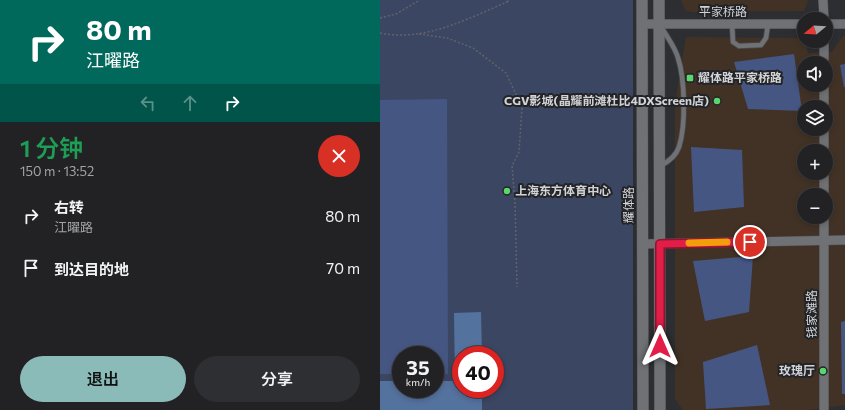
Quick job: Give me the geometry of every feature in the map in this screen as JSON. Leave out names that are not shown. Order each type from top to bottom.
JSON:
[{"type":"street","name":"耀体路","points":[[642,0],[642,410]]},
{"type":"street","points":[[659,0],[660,410]]},
{"type":"street","points":[[823,0],[824,12]]},
{"type":"street","name":"平家桥路","points":[[642,24],[797,24]]},
{"type":"street","points":[[833,24],[845,24]]},
{"type":"street","name":"钱家滩路","points":[[824,224],[824,410]]},
{"type":"street","points":[[642,244],[845,240]]},
{"type":"lane","points":[[660,24],[678,56],[684,78],[682,125],[679,148],[670,161],[660,166]]},
{"type":"lane","points":[[732,24],[733,42],[739,46],[761,45],[766,38],[768,24]]},
{"type":"path","points":[[380,18],[396,14],[420,0]]},
{"type":"path","points":[[380,33],[394,36],[419,34],[451,26],[510,0]]},
{"type":"path","points":[[419,34],[447,38],[473,48],[506,73],[522,107],[519,152],[512,166],[518,287]]},
{"type":"shaded area","name":"上海东方体育中心","points":[[380,0],[633,0],[633,410],[380,410]]},
{"type":"shaded area","points":[[681,0],[808,0],[804,11],[691,12],[685,10]]},
{"type":"shaded area","points":[[843,36],[845,36],[845,405],[809,410],[683,410],[675,399],[675,103],[686,37],[797,38],[797,48],[807,48],[808,53],[832,52]]},
{"type":"shaded area","points":[[481,312],[482,346],[454,346],[454,313]]},
{"type":"shaded area","points":[[380,381],[392,381],[392,398],[444,398],[444,381],[452,381],[452,398],[482,398],[482,410],[380,410]]},
{"type":"building","points":[[794,54],[797,75],[797,92],[799,92],[800,100],[797,100],[797,111],[748,109],[734,62]]},
{"type":"building","points":[[845,64],[845,87],[844,87],[840,65]]},
{"type":"building","points":[[447,99],[448,374],[444,374],[444,346],[392,346],[392,374],[380,374],[380,100]]},
{"type":"building","points":[[691,147],[742,150],[744,207],[694,212]]},
{"type":"building","points":[[753,256],[749,312],[705,321],[693,261]]},
{"type":"building","points":[[845,321],[845,394],[842,394],[841,322]]},
{"type":"building","points":[[757,345],[770,405],[706,409],[703,362]]},
{"type":"slow traffic","points":[[689,243],[727,242]]},
{"type":"place","name":"耀体路平家桥路","points":[[690,78]]},
{"type":"place","name":"CGV影城(晶耀前滩杜比4DXScreen店)","points":[[717,101]]},
{"type":"place","name":"上海东方体育中心","points":[[507,191]]},
{"type":"place","name":"玫瑰厅","points":[[823,371]]},
{"type":"route","points":[[660,346],[660,244],[750,242]]}]
